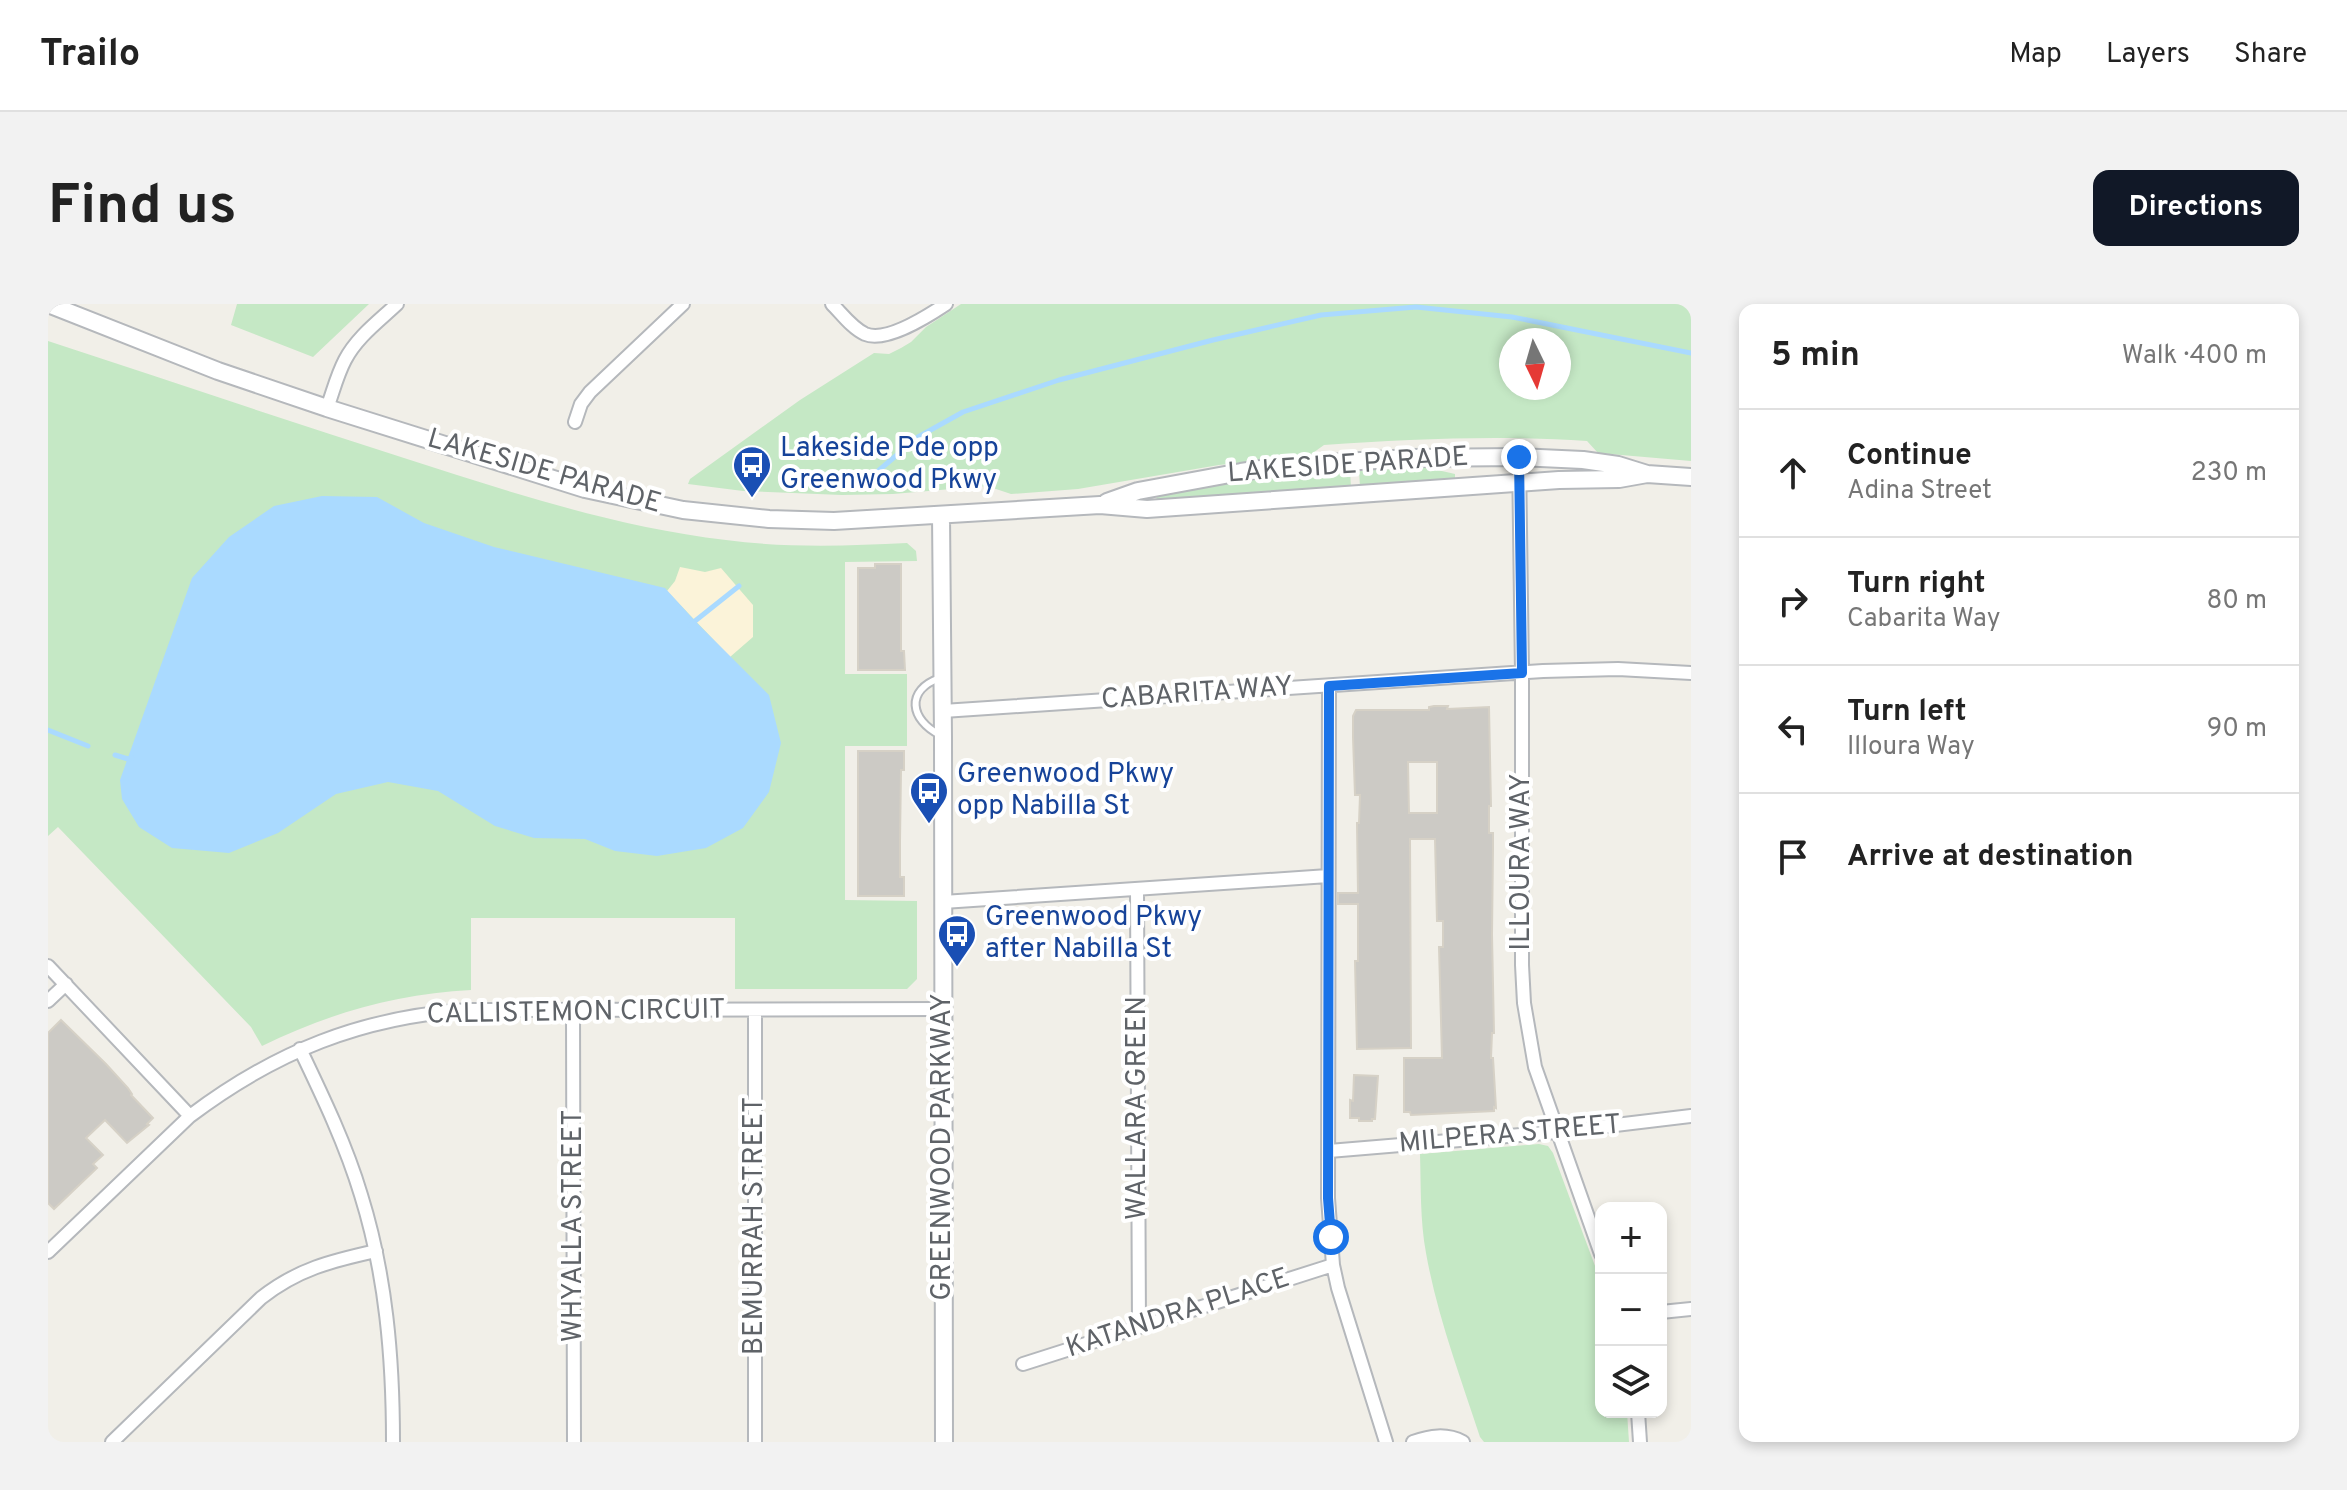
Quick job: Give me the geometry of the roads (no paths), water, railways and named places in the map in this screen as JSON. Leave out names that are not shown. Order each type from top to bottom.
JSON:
[{"type":"street","name":"LAKESIDE PARADE","points":[[48,304],[204,366],[327,408],[585,489],[683,510],[800,520],[1100,505],[1147,509],[1619,479],[1647,474]]},
{"type":"street","points":[[327,408],[342,365],[354,345],[397,304]]},
{"type":"street","points":[[575,422],[581,404],[590,392],[683,304]]},
{"type":"street","points":[[832,304],[861,332],[879,336],[946,304]]},
{"type":"street","name":"ILLOURA WAY","points":[[1519,457],[1524,1003],[1535,1067],[1595,1237]]},
{"type":"street","name":"LAKESIDE PARADE","points":[[1100,505],[1168,484],[1280,466],[1409,458],[1583,460],[1618,465],[1647,474],[1691,477]]},
{"type":"street","name":"GREENWOOD PARKWAY","points":[[941,515],[944,1442]]},
{"type":"street","name":"CABARITA WAY","points":[[943,711],[1522,673],[1618,669],[1691,673]]},
{"type":"street","points":[[1329,686],[1328,1198],[1333,1265],[1351,1336],[1386,1442]]},
{"type":"street","points":[[943,902],[1328,876]]},
{"type":"street","name":"WALLARA GREEN","points":[[1137,889],[1139,1327]]},
{"type":"street","points":[[48,966],[190,1116]]},
{"type":"street","points":[[48,1001],[66,984]]},
{"type":"street","name":"CALLISTEMON CIRCUIT","points":[[48,1252],[190,1116],[241,1080],[300,1049],[347,1031],[409,1016],[468,1010],[942,1009]]},
{"type":"street","name":"WHYALLA STREET","points":[[573,1010],[574,1442]]},
{"type":"street","name":"BEMURRAH STREET","points":[[755,1010],[755,1442]]},
{"type":"street","points":[[300,1049],[346,1151],[376,1251],[390,1345],[393,1442]]},
{"type":"street","name":"MILPERA STREET","points":[[1329,1151],[1557,1132],[1691,1116]]},
{"type":"street","points":[[112,1442],[275,1287],[309,1268],[376,1251]]},
{"type":"street","name":"KATANDRA PLACE","points":[[1023,1364],[1333,1265]]},
{"type":"street","points":[[1667,1311],[1691,1309]]},
{"type":"street","points":[[1638,1418],[1640,1442]]},
{"type":"street","points":[[1413,1442],[1443,1436],[1463,1442]]},
{"type":"lane","points":[[942,677],[920,691],[915,707],[925,725],[943,737]]},
{"type":"water","points":[[322,496],[377,497],[424,523],[494,547],[665,588],[769,695],[781,743],[769,792],[743,828],[706,848],[657,856],[615,851],[585,839],[534,838],[495,826],[438,791],[388,782],[336,794],[278,833],[229,853],[172,848],[139,827],[122,799],[120,780],[192,578],[229,537],[274,506]]},
{"type":"waterway","points":[[864,483],[918,437],[963,412],[1059,380],[1321,315],[1416,307],[1512,317],[1691,353]]},
{"type":"waterway","points":[[690,625],[739,586]]},
{"type":"waterway","points":[[48,730],[88,746]]},
{"type":"waterway","points":[[115,755],[132,758]]},
{"type":"place","name":"Lakeside Pde opp Greenwood Pkwy","points":[[752,499]]},
{"type":"place","name":"Greenwood Pkwy opp Nabilla St","points":[[929,825]]},
{"type":"place","name":"Greenwood Pkwy after Nabilla St","points":[[957,968]]}]
